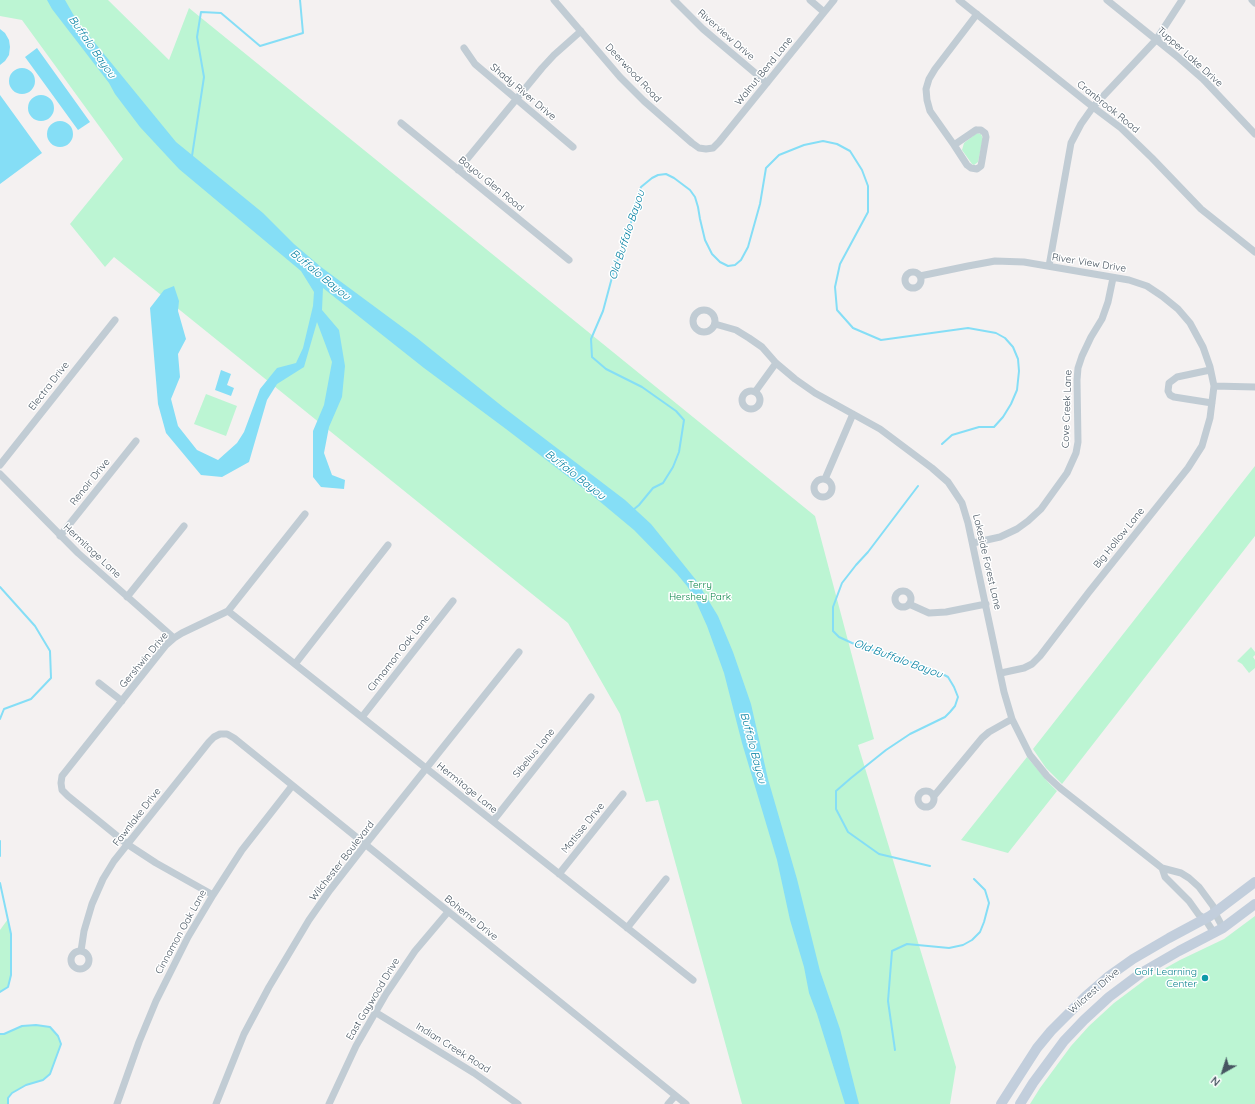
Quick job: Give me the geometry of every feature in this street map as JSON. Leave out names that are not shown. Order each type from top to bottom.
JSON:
[{"type":"main road","name":"Wilcrest Drive","points":[[1001,1104],[1037,1048],[1051,1031],[1086,996],[1109,976],[1169,938],[1215,913],[1255,882]]},
{"type":"main road","name":"Wilcrest Drive","points":[[1020,1104],[1033,1083],[1064,1041],[1109,997],[1141,973],[1223,928],[1255,904]]},
{"type":"street","name":"Deerwood Road","points":[[554,0],[644,102],[692,143],[699,148],[706,149]]},
{"type":"street","name":"Riverview Drive","points":[[674,0],[703,29],[767,83]]},
{"type":"street","points":[[810,0],[824,12]]},
{"type":"street","name":"Walnut Bend Lane","points":[[706,149],[713,148],[719,142],[834,0]]},
{"type":"street","name":"Cranbrook Road","points":[[959,0],[1121,128],[1201,209],[1255,252]]},
{"type":"street","name":"Tupper Lake Drive","points":[[1107,0],[1203,79],[1255,134]]},
{"type":"street","points":[[1050,266],[1072,143],[1081,124],[1093,107],[1156,40],[1182,0]]},
{"type":"street","points":[[1252,0],[1255,3]]},
{"type":"street","points":[[954,145],[976,130],[981,130],[985,133],[986,137],[981,166],[977,169],[971,168],[967,165],[930,111],[926,89],[929,78],[935,69],[977,14]]},
{"type":"street","points":[[458,170],[554,54],[581,31]]},
{"type":"street","name":"Shady River Drive","points":[[464,48],[475,64],[573,147]]},
{"type":"street","name":"Bayou Glen Road","points":[[402,123],[569,260]]},
{"type":"street","name":"River View Drive","points":[[920,276],[995,261],[1024,262],[1129,280],[1147,286],[1178,309],[1190,323],[1203,347],[1214,386]]},
{"type":"street","name":"Cove Creek Lane","points":[[973,543],[1000,537],[1022,525],[1041,509],[1067,473],[1076,453],[1078,442],[1078,368],[1082,356],[1102,319],[1108,302],[1113,278]]},
{"type":"street","name":"Electra Drive","points":[[0,465],[115,320]]},
{"type":"street","name":"Lakeside Forest Lane","points":[[715,324],[736,330],[749,338],[762,347],[776,363],[795,379],[815,393],[880,429],[932,468],[948,482],[962,503],[973,543],[1012,719],[1030,755],[1047,776],[1060,788],[1162,868],[1181,873],[1189,878],[1199,887],[1213,906],[1223,928]]},
{"type":"street","points":[[755,392],[776,363]]},
{"type":"street","points":[[1210,370],[1177,377],[1172,380],[1168,387],[1168,391],[1170,395],[1174,397],[1212,403]]},
{"type":"street","points":[[1214,386],[1255,387]]},
{"type":"street","name":"Big Hollow Lane","points":[[1001,673],[1024,668],[1032,664],[1040,656],[1188,468],[1202,446],[1210,418],[1214,386]]},
{"type":"street","points":[[825,479],[854,414]]},
{"type":"street","name":"Renoir Drive","points":[[60,536],[136,441]]},
{"type":"street","name":"Hermitage Lane","points":[[0,474],[84,559],[174,638]]},
{"type":"street","name":"Gershwin Drive","points":[[127,844],[62,790],[62,776],[174,638],[228,611],[305,514]]},
{"type":"street","points":[[127,597],[184,526]]},
{"type":"street","points":[[295,664],[388,545]]},
{"type":"street","name":"Cinnamon Oak Lane","points":[[362,717],[453,600]]},
{"type":"street","points":[[909,604],[929,613],[946,612],[986,604]]},
{"type":"street","name":"Hermitage Lane","points":[[228,611],[693,980]]},
{"type":"street","name":"Wilchester Boulevard","points":[[216,1104],[244,1034],[278,970],[326,896],[519,652]]},
{"type":"street","points":[[99,683],[122,701]]},
{"type":"street","name":"Sibelius Lane","points":[[492,821],[591,697]]},
{"type":"street","points":[[934,796],[982,738],[989,732],[1012,719]]},
{"type":"street","name":"Fawnlake Drive","points":[[81,951],[84,931],[92,904],[100,885],[114,861],[127,844],[214,737],[220,734],[227,734],[244,747]]},
{"type":"street","name":"Boheme Drive","points":[[244,747],[686,1104]]},
{"type":"street","name":"Cinnamon Oak Lane","points":[[117,1104],[139,1042],[156,1001],[174,964],[213,895],[242,850],[292,786]]},
{"type":"street","name":"Matisse Drive","points":[[559,874],[623,794]]},
{"type":"street","points":[[127,844],[156,863],[213,895]]},
{"type":"street","name":"Lakeside Forest Lane","points":[[1162,868],[1165,877],[1189,901],[1199,915],[1205,919],[1214,933]]},
{"type":"street","points":[[627,928],[666,879]]},
{"type":"street","name":"East Gaywood Drive","points":[[329,1104],[356,1046],[375,1012],[415,950],[448,912]]},
{"type":"street","name":"Indian Creek Road","points":[[375,1012],[474,1073],[518,1104]]},
{"type":"street","points":[[668,1104],[675,1096]]},
{"type":"green space","name":"Terry Hershey Park","points":[[0,0],[108,0],[169,60],[189,8],[815,516],[874,739],[858,745],[956,1067],[950,1104],[742,1104],[658,800],[646,802],[620,714],[568,623],[114,257],[105,267],[70,224],[123,159],[22,20],[0,16]]},
{"type":"green space","points":[[977,133],[981,134],[983,139],[978,162],[974,165],[962,150],[964,143]]},
{"type":"green space","points":[[206,394],[237,406],[226,436],[194,424]]},
{"type":"green space","points":[[1255,466],[1255,536],[1062,784],[1046,768],[1033,749]]},
{"type":"green space","points":[[1251,647],[1255,652],[1253,657],[1255,660],[1255,668],[1249,673],[1242,664],[1237,661]]},
{"type":"green space","points":[[1027,757],[1057,791],[1008,853],[961,840]]},
{"type":"green space","points":[[1255,916],[1255,1104],[1030,1104],[1071,1046],[1089,1026],[1114,1003],[1146,979],[1180,960],[1224,939]]},
{"type":"green space","points":[[8,919],[11,934],[11,975],[8,987],[0,992],[0,930]]},
{"type":"green space","points":[[36,1025],[50,1027],[58,1036],[61,1044],[50,1074],[43,1080],[26,1085],[12,1093],[8,1098],[8,1104],[0,1104],[0,1034],[4,1034],[22,1026]]},
{"type":"water","name":"Buffalo Bayou","points":[[47,0],[65,0],[77,21],[176,142],[263,213],[294,244],[321,267],[417,338],[503,407],[625,500],[651,524],[696,580],[718,616],[733,652],[751,704],[768,779],[797,879],[820,971],[840,1029],[859,1104],[845,1104],[809,993],[804,967],[790,920],[777,860],[742,743],[724,673],[707,626],[694,597],[687,586],[634,530],[592,495],[424,368],[323,288],[322,310],[339,330],[345,366],[342,397],[329,427],[324,453],[332,475],[345,480],[344,489],[321,487],[313,477],[313,431],[324,405],[332,362],[317,322],[304,367],[277,384],[267,400],[249,462],[222,477],[201,475],[166,433],[158,404],[150,308],[164,290],[174,286],[179,301],[178,311],[186,339],[178,354],[180,377],[171,399],[178,426],[197,450],[218,460],[237,443],[244,432],[260,389],[277,368],[296,363],[303,348],[313,306],[314,292],[301,271],[179,169],[140,127],[115,94],[109,83],[52,9]]},
{"type":"water","points":[[0,29],[5,33],[9,40],[10,47],[9,55],[0,65]]},
{"type":"water","points":[[37,48],[90,122],[78,130],[25,57]]},
{"type":"water","points":[[22,68],[31,72],[35,81],[31,90],[22,94],[13,90],[9,81],[13,72]]},
{"type":"water","points":[[0,95],[42,153],[0,184]]},
{"type":"water","points":[[41,95],[50,99],[54,108],[50,117],[41,121],[32,117],[28,108],[32,99]]},
{"type":"water","points":[[60,121],[69,125],[73,134],[69,143],[60,147],[51,143],[47,134],[51,125]]},
{"type":"water","points":[[221,370],[231,374],[227,385],[234,388],[231,396],[215,390]]},
{"type":"waterway","points":[[192,156],[204,77],[197,37],[201,12],[221,13],[260,46],[303,33],[300,0]]},
{"type":"waterway","name":"Old Buffalo Bayou","points":[[633,510],[653,488],[663,483],[673,467],[679,452],[684,420],[676,411],[642,387],[606,369],[592,357],[591,339],[603,311],[614,270],[631,223],[634,207],[641,187],[658,175],[666,174],[690,190],[695,197],[705,240],[712,254],[720,262],[728,266],[735,265],[741,260],[748,247],[760,204],[766,168],[779,155],[804,145],[823,141],[837,144],[850,151],[862,170],[868,186],[868,212],[840,264],[835,287],[837,310],[853,328],[881,340],[968,328],[996,333],[1005,338],[1013,347],[1018,359],[1019,371],[1017,390],[1003,417],[994,427],[979,427],[952,435],[942,444]]},
{"type":"waterway","name":"Old Buffalo Bayou","points":[[918,486],[868,552],[842,583],[833,607],[833,631],[839,637],[852,643],[937,671],[948,677],[958,697],[955,706],[945,717],[910,734],[886,750],[836,791],[836,809],[848,832],[879,854],[930,866]]},
{"type":"waterway","points":[[0,587],[35,626],[50,651],[51,678],[31,699],[4,709],[0,719]]},
{"type":"waterway","points":[[0,841],[0,856]]},
{"type":"waterway","name":"Old Buffalo Bayou","points":[[895,1050],[888,1001],[892,951],[907,944],[949,948],[963,945],[972,940],[980,932],[989,903],[985,890],[974,879]]},
{"type":"waterway","points":[[0,883],[11,934],[11,975],[8,987],[0,992]]},
{"type":"waterway","points":[[0,1034],[4,1034],[22,1026],[36,1025],[50,1027],[58,1036],[61,1044],[50,1074],[43,1080],[26,1085],[12,1093],[8,1098],[8,1104]]},
{"type":"place","name":"Golf Learning Center","points":[[1205,978]]}]
